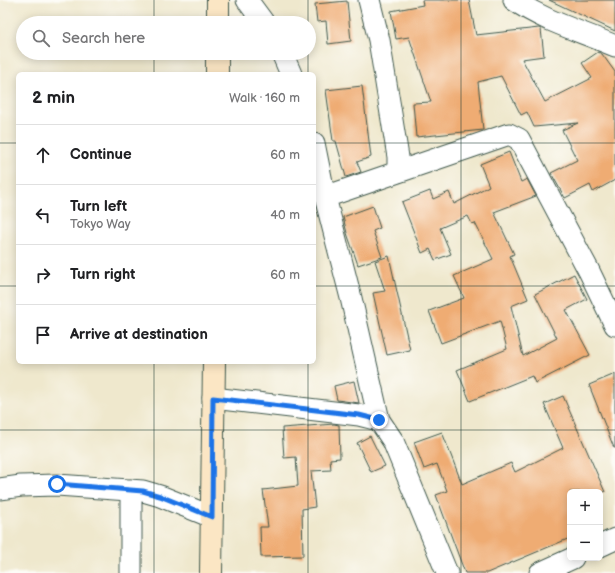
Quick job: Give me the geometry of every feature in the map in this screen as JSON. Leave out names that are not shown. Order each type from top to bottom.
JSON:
[{"type":"main road","points":[[218,0],[218,16]]},
{"type":"main road","points":[[217,72],[218,60]]},
{"type":"main road","points":[[211,573],[214,364]]},
{"type":"street","points":[[247,0],[259,16]]},
{"type":"street","points":[[369,0],[379,40],[398,158],[398,172]]},
{"type":"street","points":[[514,0],[529,11],[567,28],[615,46]]},
{"type":"street","points":[[285,60],[289,72]]},
{"type":"street","points":[[325,196],[509,134],[519,139],[589,271],[615,326]]},
{"type":"street","points":[[316,153],[379,420],[394,441],[448,573]]},
{"type":"street","points":[[213,398],[359,415],[379,420]]},
{"type":"street","points":[[0,489],[57,484],[143,491],[160,496],[212,517]]},
{"type":"street","points":[[131,490],[131,573]]},
{"type":"street","points":[[603,545],[615,539]]},
{"type":"street","points":[[540,573],[567,561]]},
{"type":"building","points":[[422,0],[469,0],[476,35],[541,29],[544,56],[522,59],[545,102],[592,78],[582,63],[598,52],[602,54],[615,72],[615,180],[593,192],[590,185],[565,198],[551,173],[577,160],[562,130],[578,123],[534,127],[527,112],[521,115],[501,76],[478,82],[483,130],[416,137],[413,103],[431,102],[409,37],[396,39],[391,11],[423,5]]},
{"type":"building","points":[[549,0],[615,0],[615,31]]},
{"type":"building","points":[[347,1],[351,41],[328,44],[326,21],[317,22],[315,4]]},
{"type":"building","points":[[362,86],[371,157],[357,162],[361,172],[346,177],[336,141],[333,141],[326,90]]},
{"type":"building","points":[[509,152],[521,182],[527,179],[536,196],[494,212],[514,254],[510,256],[528,299],[511,306],[523,356],[557,338],[535,294],[574,274],[587,299],[566,310],[590,355],[535,383],[532,376],[470,401],[457,370],[507,349],[500,321],[441,343],[429,311],[464,298],[454,276],[493,259],[475,223],[472,224],[468,216],[440,228],[451,254],[435,260],[430,249],[422,253],[402,202],[430,191],[433,199],[449,192],[454,204],[489,186],[480,164]]},
{"type":"building","points":[[373,206],[380,228],[373,231],[382,257],[358,265],[343,217]]},
{"type":"building","points":[[389,256],[410,350],[387,355],[373,293],[385,291],[375,261]]},
{"type":"building","points":[[615,374],[615,448],[614,448],[589,385]]},
{"type":"building","points":[[354,381],[359,403],[337,400],[334,386]]},
{"type":"building","points":[[563,396],[605,492],[603,492],[603,489],[567,489],[567,539],[487,573],[465,573],[436,495],[447,491],[437,464],[424,469],[414,442],[442,432],[462,484],[511,463],[515,472],[563,448],[544,404]]},
{"type":"building","points":[[334,424],[339,425],[340,458],[330,459],[331,470],[311,471],[315,507],[302,509],[303,556],[261,557],[260,527],[268,527],[263,490],[298,486],[296,457],[284,458],[282,428]]},
{"type":"building","points":[[370,436],[385,466],[371,472],[357,443]]},
{"type":"route","points":[[57,484],[143,491],[160,496],[212,517],[213,398],[359,415],[379,420]]}]
